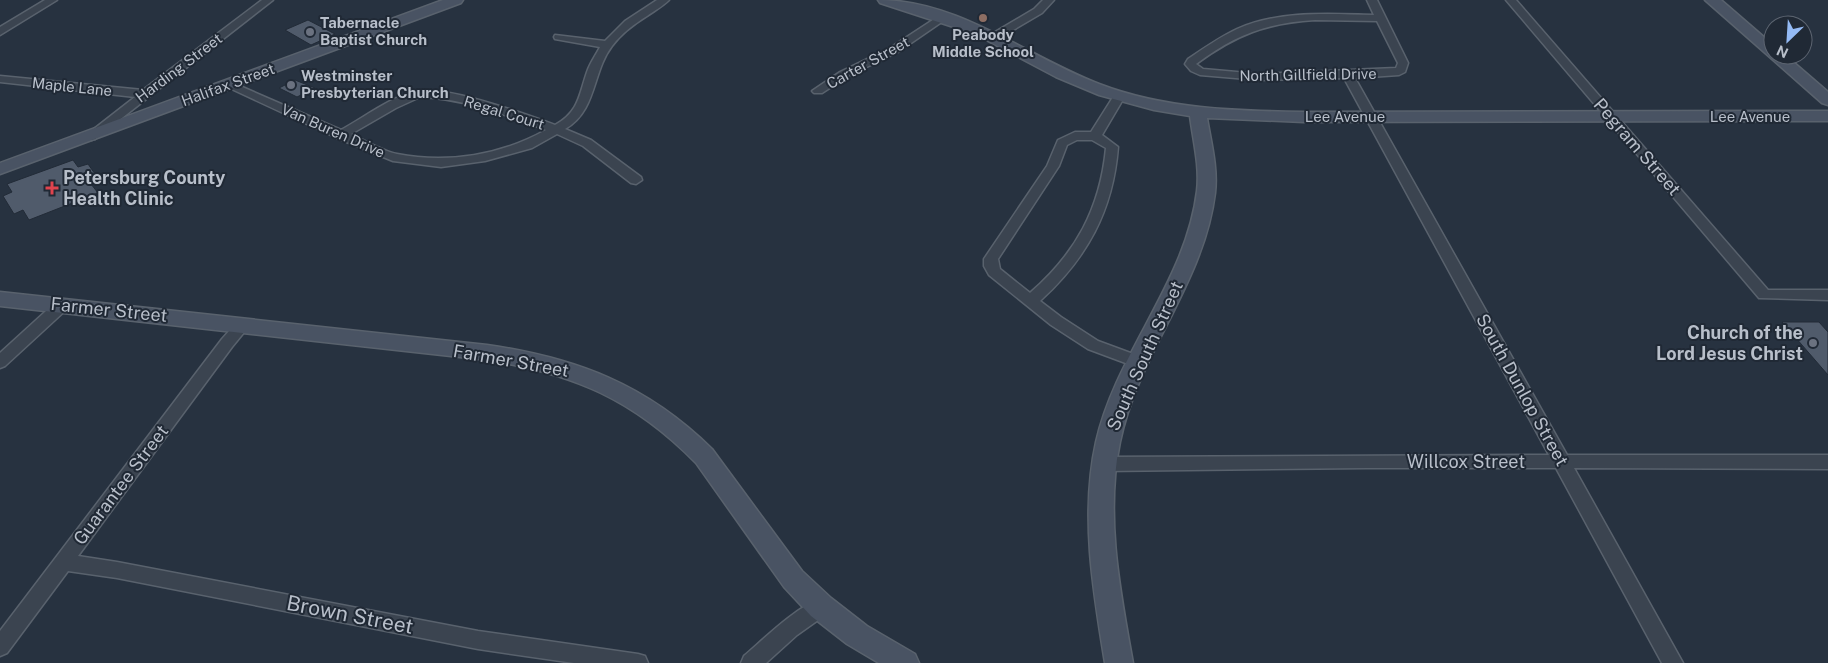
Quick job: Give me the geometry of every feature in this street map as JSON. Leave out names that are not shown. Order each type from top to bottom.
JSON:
[{"type":"street","points":[[0,32],[52,0]]},
{"type":"street","name":"Harding Street","points":[[91,136],[268,0]]},
{"type":"street","name":"Halifax Street","points":[[5,164],[91,136],[456,0]]},
{"type":"street","name":"Van Buren Drive","points":[[229,85],[393,157],[441,163],[486,157],[518,149],[558,130],[572,119],[583,105],[593,70],[607,45],[623,28],[642,13],[664,0]]},
{"type":"street","name":"Lee Avenue","points":[[885,0],[942,17],[994,38],[1055,71],[1119,96],[1198,113],[1240,116],[1370,117],[1828,116]]},
{"type":"street","points":[[994,38],[1038,11],[1049,0]]},
{"type":"street","points":[[1372,0],[1381,18]]},
{"type":"street","name":"Pegram Street","points":[[1511,0],[1764,295],[1828,295]]},
{"type":"street","points":[[1712,0],[1763,44]]},
{"type":"street","name":"Carter Street","points":[[818,91],[844,74],[894,50],[942,17]]},
{"type":"street","name":"North Gillfield Drive","points":[[1381,18],[1403,67],[1401,70],[1391,73],[1259,77],[1210,73],[1195,70],[1190,64],[1214,46],[1249,28],[1273,22],[1381,18]]},
{"type":"street","points":[[560,37],[607,45]]},
{"type":"street","points":[[1787,65],[1828,100]]},
{"type":"street","name":"South Dunlop Street","points":[[1348,75],[1673,663]]},
{"type":"street","name":"Maple Lane","points":[[0,79],[144,94]]},
{"type":"street","name":"Regal Court","points":[[341,135],[411,96],[430,93],[526,119],[558,130],[586,142],[636,180]]},
{"type":"street","points":[[1095,136],[1119,96]]},
{"type":"street","name":"South South Street","points":[[1118,663],[1104,548],[1102,493],[1104,464],[1116,413],[1184,268],[1202,219],[1206,190],[1206,170],[1198,113]]},
{"type":"street","points":[[1032,300],[1051,284],[1076,254],[1103,202],[1112,164],[1112,147],[1095,136],[1075,136],[1062,143],[1053,166],[991,259],[991,266],[994,272],[1032,300],[1056,321],[1093,345],[1139,362]]},
{"type":"street","name":"Farmer Street","points":[[0,299],[507,356],[574,371],[610,386],[657,414],[688,439],[704,456],[793,579],[821,608],[857,635],[906,663]]},
{"type":"street","points":[[0,362],[62,305]]},
{"type":"street","name":"Guarantee Street","points":[[0,646],[227,343],[243,325]]},
{"type":"street","name":"Willcox Street","points":[[1104,464],[1828,462]]},
{"type":"street","name":"Brown Street","points":[[63,562],[118,570],[478,640],[638,663]]},
{"type":"street","points":[[751,663],[790,629],[821,608]]},
{"type":"building","name":"Tabernacle Baptist Church","points":[[308,20],[335,34],[311,45],[285,30]]},
{"type":"building","name":"Westminster Presbyterian Church","points":[[295,80],[315,88],[297,97],[279,88]]},
{"type":"building","name":"Petersburg County Health Clinic","points":[[73,160],[78,167],[88,164],[100,181],[91,184],[98,193],[29,220],[23,210],[14,214],[3,196],[12,192],[7,184]]},
{"type":"building","name":"Church of the Lord Jesus Christ","points":[[1782,322],[1819,322],[1828,332],[1828,375]]},
{"type":"place","name":"Peabody Middle School","points":[[983,18]]},
{"type":"place","name":"Tabernacle Baptist Church","points":[[310,32]]},
{"type":"place","name":"Westminster Presbyterian Church","points":[[291,85]]},
{"type":"place","name":"Petersburg County Health Clinic","points":[[52,188]]},
{"type":"place","name":"Church of the Lord Jesus Christ","points":[[1813,343]]}]
